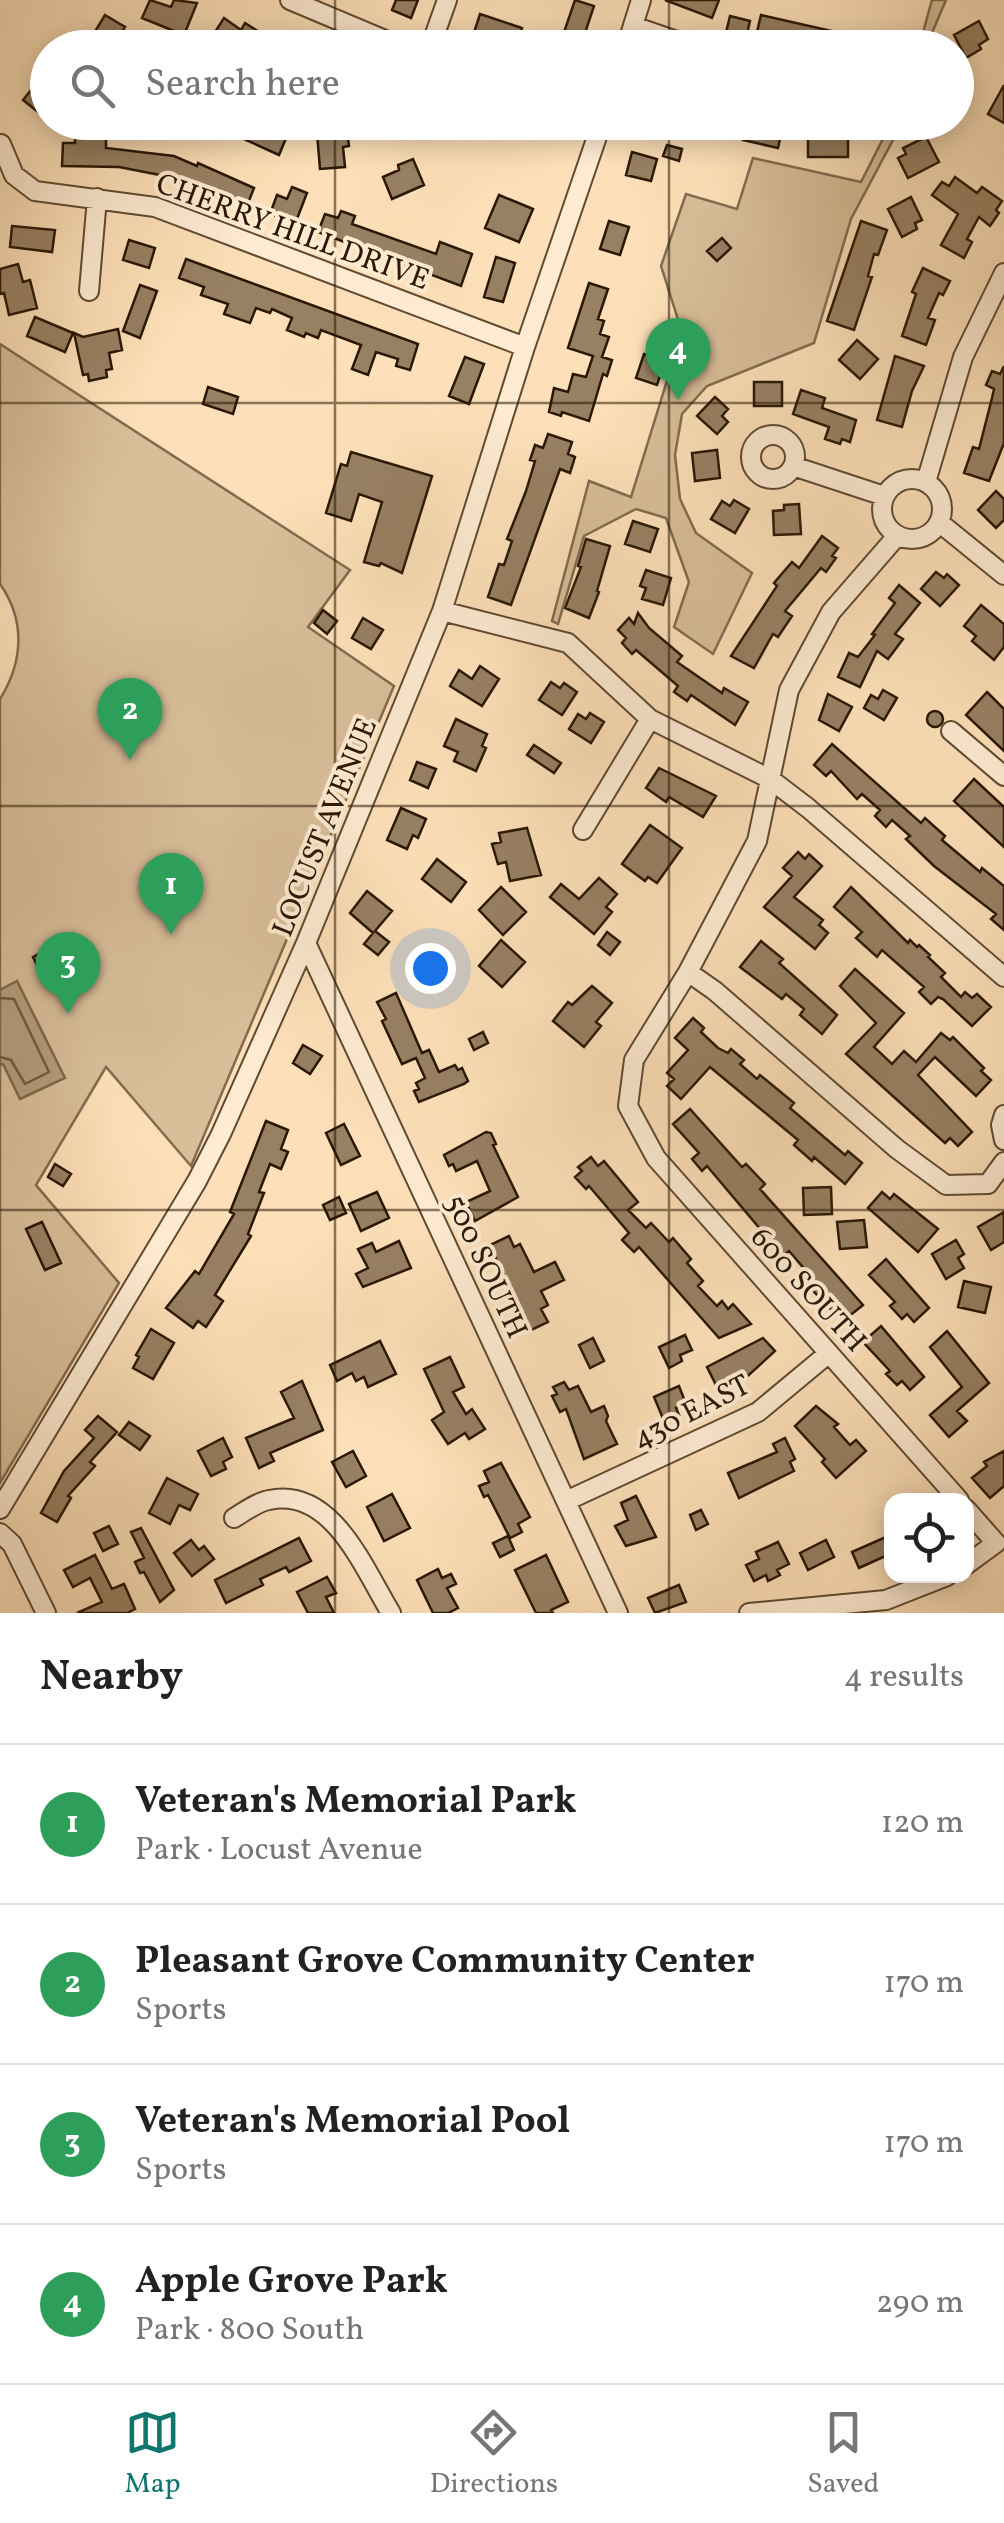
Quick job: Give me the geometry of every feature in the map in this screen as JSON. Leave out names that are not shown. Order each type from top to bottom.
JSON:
[{"type":"street","points":[[290,0],[361,30]]},
{"type":"street","points":[[436,30],[447,0]]},
{"type":"street","points":[[632,30],[641,0]]},
{"type":"street","points":[[633,26],[645,30]]},
{"type":"street","name":"LOCUST AVENUE","points":[[0,1508],[197,1181],[222,1134],[306,943],[442,612],[525,346],[596,140]]},
{"type":"street","name":"CHERRY HILL DRIVE","points":[[1,144],[14,175],[35,191],[154,207],[525,346]]},
{"type":"street","points":[[89,291],[98,198]]},
{"type":"street","points":[[926,482],[963,358],[1004,273]]},
{"type":"street","points":[[794,466],[884,496]]},
{"type":"street","points":[[900,481],[926,482],[942,501],[940,523],[923,538],[907,540],[897,536],[883,519],[884,496],[900,481]]},
{"type":"street","points":[[940,523],[1004,575]]},
{"type":"street","points":[[897,536],[832,612],[789,690],[757,841],[688,972],[716,991],[897,1149],[946,1185],[988,1184],[1004,1162]]},
{"type":"street","points":[[442,612],[568,643],[650,720],[770,780],[808,808],[1004,978]]},
{"type":"street","points":[[583,830],[650,720]]},
{"type":"street","points":[[951,731],[1004,776]]},
{"type":"street","name":"500 SOUTH","points":[[306,943],[566,1501],[613,1611]]},
{"type":"street","name":"600 SOUTH","points":[[688,972],[634,1060],[628,1106],[656,1158],[954,1493]]},
{"type":"street","points":[[1004,1116],[1004,1140]]},
{"type":"street","name":"430 EAST","points":[[566,1501],[758,1412],[829,1353]]},
{"type":"street","points":[[234,1518],[268,1500],[305,1501],[334,1520],[391,1613]]},
{"type":"street","points":[[974,1518],[996,1543],[974,1559]]},
{"type":"street","points":[[0,1533],[12,1544],[46,1613]]},
{"type":"street","points":[[749,1613],[886,1600],[928,1583]]},
{"type":"shaded area","points":[[932,0],[946,0],[933,30],[924,30]]},
{"type":"shaded area","points":[[882,140],[893,140],[851,219],[814,343],[707,386],[682,414],[675,455],[680,499],[696,533],[752,573],[713,654],[674,627],[689,582],[666,518],[636,509],[584,536],[558,624],[552,621],[589,481],[631,497],[682,332],[661,266],[686,194],[737,209],[753,158],[861,182]]},
{"type":"shaded area","points":[[0,344],[350,570],[308,627],[394,686],[191,1166],[106,1067],[36,1185],[119,1283],[0,1483],[0,699],[13,671],[18,642],[14,612],[0,584]]},
{"type":"water","points":[[17,981],[65,1078],[20,1099],[3,1064],[0,1065],[0,990]]},
{"type":"building","points":[[150,0],[171,7],[174,0],[197,3],[186,30],[172,30],[142,18]]},
{"type":"building","points":[[396,0],[418,0],[411,18],[392,10]]},
{"type":"building","points":[[575,0],[594,6],[586,30],[565,30]]},
{"type":"building","points":[[665,0],[719,0],[712,18]]},
{"type":"building","points":[[480,14],[522,28],[521,30],[475,30]]},
{"type":"building","points":[[105,15],[125,27],[123,30],[96,30]]},
{"type":"building","points":[[761,15],[827,30],[757,30]]},
{"type":"building","points":[[730,16],[750,21],[748,30],[727,30]]},
{"type":"building","points":[[224,18],[241,30],[216,30]]},
{"type":"building","points":[[979,21],[988,39],[974,53],[974,30],[963,30]]},
{"type":"building","points":[[1004,85],[1004,123],[988,114]]},
{"type":"building","points":[[106,140],[106,148],[174,156],[254,188],[247,206],[170,177],[119,167],[62,166],[63,143]]},
{"type":"building","points":[[246,140],[285,140],[279,155]]},
{"type":"building","points":[[318,140],[348,140],[349,146],[343,147],[345,167],[320,169]]},
{"type":"building","points":[[743,140],[780,140],[778,148]]},
{"type":"building","points":[[808,140],[848,140],[848,157],[808,157]]},
{"type":"building","points":[[928,140],[939,162],[908,178],[898,158],[906,154],[903,148]]},
{"type":"building","points":[[667,145],[682,149],[679,161],[663,156]]},
{"type":"building","points":[[632,152],[657,159],[651,181],[626,175]]},
{"type":"building","points":[[413,159],[424,185],[392,199],[383,177]]},
{"type":"building","points":[[955,177],[977,193],[982,187],[1002,201],[990,226],[979,217],[967,239],[972,242],[964,258],[941,245],[958,214],[932,195],[942,182],[949,186]]},
{"type":"building","points":[[292,187],[307,193],[295,224],[270,214],[277,195],[287,199]]},
{"type":"building","points":[[499,195],[533,209],[519,242],[485,228]]},
{"type":"building","points":[[911,197],[922,220],[915,223],[917,229],[902,237],[888,209]]},
{"type":"building","points":[[341,211],[355,216],[352,224],[436,254],[440,242],[472,254],[461,286],[318,232],[325,214],[338,218]]},
{"type":"building","points":[[609,221],[629,227],[620,255],[600,249]]},
{"type":"building","points":[[861,221],[887,230],[878,255],[874,254],[868,276],[872,277],[854,330],[827,321]]},
{"type":"building","points":[[12,226],[55,230],[52,252],[10,247]]},
{"type":"building","points":[[722,238],[731,248],[717,261],[707,251]]},
{"type":"building","points":[[129,240],[155,248],[149,268],[123,260]]},
{"type":"building","points":[[496,257],[515,263],[503,302],[484,297]]},
{"type":"building","points":[[186,259],[418,344],[410,370],[396,366],[398,359],[376,352],[368,375],[352,369],[361,345],[321,330],[318,338],[306,333],[304,337],[287,330],[292,318],[272,309],[270,313],[256,308],[250,323],[224,314],[228,304],[201,295],[204,287],[179,278]]},
{"type":"building","points":[[18,264],[23,282],[30,280],[37,308],[9,315],[4,293],[0,294],[0,269]]},
{"type":"building","points":[[923,268],[950,281],[943,295],[939,293],[928,318],[935,320],[926,345],[902,336],[916,294],[912,292]]},
{"type":"building","points":[[589,283],[608,289],[598,319],[604,321],[600,334],[609,337],[602,357],[612,360],[607,376],[603,374],[589,421],[549,412],[554,388],[568,392],[573,374],[586,377],[593,356],[568,348]]},
{"type":"building","points":[[140,285],[157,291],[140,338],[123,331]]},
{"type":"building","points":[[35,317],[73,333],[65,352],[27,336]]},
{"type":"building","points":[[118,329],[122,350],[109,353],[112,369],[106,370],[107,377],[89,381],[88,374],[83,375],[74,333],[83,337]]},
{"type":"building","points":[[857,340],[878,359],[860,379],[839,360]]},
{"type":"building","points":[[644,354],[665,361],[657,385],[636,378]]},
{"type":"building","points":[[895,356],[924,366],[902,427],[877,420]]},
{"type":"building","points":[[465,357],[484,364],[469,404],[449,396]]},
{"type":"building","points":[[1004,366],[1004,443],[989,481],[964,473],[973,447],[979,449],[992,398],[994,389],[986,385],[992,371],[1000,374]]},
{"type":"building","points":[[754,382],[782,382],[782,406],[754,406]]},
{"type":"building","points":[[208,387],[238,397],[233,414],[203,404]]},
{"type":"building","points":[[801,390],[825,398],[822,408],[856,420],[850,442],[842,439],[840,444],[825,439],[829,427],[793,414]]},
{"type":"building","points":[[715,397],[728,409],[722,416],[728,422],[717,434],[697,416]]},
{"type":"building","points":[[548,434],[572,442],[568,454],[575,457],[570,473],[560,469],[511,605],[488,597],[512,541],[507,539],[535,461],[530,460],[535,445],[543,448]]},
{"type":"building","points":[[717,450],[720,478],[695,481],[692,453]]},
{"type":"building","points":[[351,452],[432,476],[402,573],[381,563],[379,566],[364,562],[382,502],[359,494],[351,521],[326,513],[341,464],[347,466]]},
{"type":"building","points":[[996,491],[1004,499],[1004,520],[996,528],[978,510]]},
{"type":"building","points":[[734,500],[749,509],[735,533],[711,519],[722,501],[730,506]]},
{"type":"building","points":[[799,504],[801,534],[774,535],[773,511]]},
{"type":"building","points":[[633,521],[658,529],[650,552],[625,544]]},
{"type":"building","points":[[822,536],[838,548],[832,556],[836,558],[826,572],[821,568],[785,611],[792,616],[778,637],[773,634],[754,668],[731,656],[777,586],[774,583],[792,562],[799,568]]},
{"type":"building","points":[[586,539],[610,546],[589,618],[565,608],[581,567],[578,566]]},
{"type":"building","points":[[646,570],[671,578],[663,605],[642,599],[646,588],[640,586]]},
{"type":"building","points":[[936,572],[944,578],[947,574],[959,585],[940,606],[921,589]]},
{"type":"building","points":[[899,585],[920,603],[895,634],[903,639],[888,659],[877,651],[860,687],[838,677],[849,653],[858,657],[875,635],[872,634],[895,603],[889,598]]},
{"type":"building","points":[[981,605],[1004,624],[1004,647],[994,660],[972,641],[976,636],[964,626]]},
{"type":"building","points":[[323,610],[337,621],[327,634],[314,623]]},
{"type":"building","points":[[638,613],[649,628],[682,656],[677,662],[722,693],[724,688],[748,702],[735,725],[691,695],[687,701],[674,692],[678,686],[622,643],[626,638],[618,630],[629,618],[634,624]]},
{"type":"building","points":[[363,618],[383,630],[371,649],[352,638]]},
{"type":"building","points":[[480,666],[499,679],[482,706],[450,686],[459,670],[472,679]]},
{"type":"building","points":[[551,682],[560,688],[564,683],[577,692],[562,715],[539,700]]},
{"type":"building","points":[[883,690],[897,698],[884,720],[864,708],[871,695],[878,699]]},
{"type":"building","points":[[987,692],[1004,709],[1004,751],[966,715]]},
{"type":"building","points":[[828,694],[852,707],[839,731],[819,720]]},
{"type":"building","points":[[935,711],[943,719],[935,727],[927,719]]},
{"type":"building","points":[[590,713],[604,722],[591,743],[569,729],[578,714],[586,719]]},
{"type":"building","points":[[456,719],[487,734],[482,746],[486,748],[476,771],[454,761],[458,752],[444,746]]},
{"type":"building","points":[[832,744],[921,823],[925,818],[945,836],[942,840],[980,872],[982,868],[1004,886],[1004,930],[991,919],[996,914],[934,866],[892,820],[886,827],[875,816],[880,810],[862,794],[857,799],[831,771],[826,776],[814,765]]},
{"type":"building","points":[[534,745],[561,763],[554,773],[527,755]]},
{"type":"building","points":[[417,762],[436,769],[428,788],[410,780]]},
{"type":"building","points":[[659,768],[716,796],[703,817],[669,797],[666,802],[646,788]]},
{"type":"building","points":[[974,779],[1004,807],[1004,847],[954,801]]},
{"type":"building","points":[[401,808],[426,819],[418,838],[413,835],[407,849],[387,840]]},
{"type":"building","points":[[650,825],[682,848],[657,883],[648,877],[645,881],[622,864]]},
{"type":"building","points":[[527,828],[541,875],[510,881],[506,862],[498,864],[492,844],[501,842],[499,833]]},
{"type":"building","points":[[798,852],[805,859],[809,854],[822,866],[794,897],[823,920],[819,925],[828,933],[815,949],[764,907],[792,876],[783,868]]},
{"type":"building","points":[[437,859],[466,882],[451,902],[422,879]]},
{"type":"building","points":[[599,878],[617,894],[606,907],[612,912],[594,934],[550,897],[561,884],[579,899]]},
{"type":"building","points":[[501,887],[526,912],[503,935],[479,910]]},
{"type":"building","points":[[851,887],[908,943],[910,940],[930,955],[945,973],[941,977],[961,997],[965,992],[972,998],[977,994],[991,1007],[972,1026],[943,999],[938,997],[931,1004],[919,992],[924,987],[882,950],[877,957],[856,938],[862,932],[834,907]]},
{"type":"building","points":[[367,891],[392,911],[375,931],[389,942],[378,955],[364,944],[373,933],[350,913]]},
{"type":"building","points":[[607,932],[620,942],[610,955],[598,945]]},
{"type":"building","points":[[501,940],[525,962],[502,987],[479,966]]},
{"type":"building","points":[[761,941],[783,959],[779,963],[837,1015],[822,1034],[800,1015],[804,1009],[786,994],[782,999],[740,967]]},
{"type":"building","points":[[56,945],[67,966],[43,978],[33,957]]},
{"type":"building","points":[[855,969],[904,1013],[874,1047],[892,1064],[904,1051],[916,1062],[941,1033],[950,1040],[953,1037],[991,1080],[976,1096],[935,1057],[918,1075],[972,1132],[958,1146],[950,1138],[945,1143],[846,1054],[876,1023],[840,986]]},
{"type":"building","points":[[592,986],[612,1003],[596,1022],[601,1026],[584,1047],[553,1021],[568,1002],[572,1005]]},
{"type":"building","points":[[396,993],[422,1053],[429,1050],[439,1072],[455,1065],[458,1070],[462,1068],[468,1081],[419,1102],[414,1091],[419,1089],[416,1083],[425,1078],[416,1058],[402,1064],[377,1002]]},
{"type":"building","points":[[693,1018],[718,1048],[728,1053],[731,1049],[744,1060],[740,1064],[757,1079],[760,1075],[794,1103],[790,1108],[845,1155],[848,1151],[862,1163],[845,1184],[814,1157],[812,1161],[794,1145],[798,1140],[710,1067],[681,1099],[667,1086],[674,1079],[667,1073],[688,1050],[675,1038]]},
{"type":"building","points":[[483,1032],[488,1043],[474,1050],[469,1039]]},
{"type":"building","points":[[303,1045],[322,1056],[310,1074],[293,1063]]},
{"type":"building","points":[[690,1109],[742,1167],[746,1164],[765,1184],[760,1189],[863,1305],[848,1317],[842,1309],[836,1315],[801,1278],[807,1272],[789,1251],[783,1256],[707,1166],[702,1171],[692,1159],[699,1153],[673,1124]]},
{"type":"building","points":[[266,1121],[288,1130],[281,1149],[288,1152],[281,1169],[270,1164],[259,1192],[264,1193],[248,1234],[251,1236],[215,1295],[223,1301],[206,1327],[198,1321],[193,1328],[166,1308],[195,1271],[199,1274],[234,1214],[230,1212]]},
{"type":"building","points":[[344,1124],[360,1156],[341,1165],[326,1133]]},
{"type":"building","points":[[486,1132],[491,1133],[518,1197],[475,1221],[466,1202],[490,1191],[477,1161],[456,1171],[444,1155]]},
{"type":"building","points":[[591,1157],[598,1166],[604,1161],[638,1202],[628,1210],[646,1228],[651,1223],[669,1242],[673,1238],[691,1259],[687,1263],[703,1281],[698,1286],[717,1306],[722,1301],[728,1309],[733,1304],[751,1324],[719,1338],[639,1247],[634,1252],[622,1240],[629,1233],[589,1186],[586,1189],[575,1177],[582,1171],[578,1167]]},
{"type":"building","points":[[55,1164],[71,1174],[63,1186],[48,1177]]},
{"type":"building","points":[[831,1187],[832,1214],[804,1215],[803,1188]]},
{"type":"building","points":[[377,1192],[389,1218],[361,1231],[349,1204]]},
{"type":"building","points":[[882,1192],[890,1199],[894,1194],[938,1229],[918,1252],[868,1208]]},
{"type":"building","points":[[339,1197],[346,1213],[330,1220],[323,1205]]},
{"type":"building","points":[[1004,1212],[1004,1242],[991,1250],[978,1227]]},
{"type":"building","points":[[864,1220],[867,1247],[840,1249],[837,1222]]},
{"type":"building","points":[[42,1222],[61,1263],[45,1270],[26,1229]]},
{"type":"building","points":[[509,1236],[514,1247],[520,1244],[534,1272],[555,1262],[564,1280],[541,1291],[548,1305],[541,1309],[548,1322],[527,1332],[490,1245]]},
{"type":"building","points":[[956,1240],[964,1254],[958,1258],[964,1268],[946,1279],[932,1254]]},
{"type":"building","points":[[399,1241],[411,1268],[363,1287],[356,1274],[368,1268],[358,1249],[372,1243],[376,1252]]},
{"type":"building","points":[[886,1259],[929,1308],[914,1322],[907,1314],[902,1319],[890,1306],[895,1302],[869,1275]]},
{"type":"building","points":[[964,1281],[991,1287],[985,1313],[958,1307]]},
{"type":"building","points":[[881,1326],[924,1377],[910,1390],[902,1381],[897,1385],[886,1374],[890,1371],[863,1342]]},
{"type":"building","points":[[151,1329],[174,1343],[153,1379],[133,1368]]},
{"type":"building","points":[[947,1331],[989,1383],[957,1411],[967,1421],[949,1437],[930,1415],[962,1387],[930,1347]]},
{"type":"building","points":[[685,1335],[692,1350],[680,1355],[682,1361],[669,1368],[659,1347]]},
{"type":"building","points":[[593,1338],[604,1361],[590,1368],[579,1345]]},
{"type":"building","points":[[763,1338],[775,1351],[739,1384],[720,1393],[707,1367]]},
{"type":"building","points":[[380,1341],[396,1374],[368,1387],[364,1377],[356,1381],[352,1373],[337,1381],[330,1365]]},
{"type":"building","points":[[450,1357],[464,1387],[453,1392],[466,1414],[472,1409],[485,1429],[469,1439],[465,1433],[448,1444],[432,1420],[444,1412],[424,1369]]},
{"type":"building","points":[[302,1381],[323,1430],[270,1453],[274,1461],[259,1468],[246,1438],[294,1418],[281,1392]]},
{"type":"building","points":[[564,1382],[569,1390],[578,1386],[591,1412],[604,1406],[617,1444],[584,1459],[566,1409],[560,1412],[552,1396],[557,1394],[553,1387]]},
{"type":"building","points":[[679,1386],[686,1404],[676,1408],[679,1415],[664,1421],[654,1397]]},
{"type":"building","points":[[816,1406],[838,1424],[834,1427],[850,1445],[856,1440],[866,1451],[836,1478],[822,1462],[825,1459],[795,1426]]},
{"type":"building","points":[[98,1416],[117,1432],[90,1462],[95,1466],[68,1496],[71,1498],[57,1522],[41,1513],[64,1471],[94,1438],[85,1430]]},
{"type":"building","points":[[129,1422],[150,1436],[140,1450],[119,1435]]},
{"type":"building","points":[[223,1438],[232,1457],[223,1462],[226,1469],[211,1476],[198,1451]]},
{"type":"building","points":[[785,1438],[795,1459],[790,1462],[794,1471],[739,1498],[728,1473],[777,1452],[773,1444]]},
{"type":"building","points":[[353,1451],[366,1476],[346,1487],[332,1462]]},
{"type":"building","points":[[1004,1451],[1004,1486],[990,1498],[972,1478],[987,1466],[984,1462]]},
{"type":"building","points":[[501,1463],[530,1517],[518,1524],[522,1532],[510,1538],[488,1495],[484,1497],[479,1486],[489,1482],[484,1471]]},
{"type":"building","points":[[167,1478],[198,1494],[190,1510],[179,1505],[170,1524],[149,1513]]},
{"type":"building","points":[[392,1494],[410,1528],[384,1541],[367,1507]]},
{"type":"building","points":[[636,1496],[656,1537],[626,1546],[615,1526],[628,1520],[621,1503]]},
{"type":"building","points":[[701,1510],[708,1524],[696,1530],[690,1515]]},
{"type":"building","points":[[109,1526],[118,1544],[103,1551],[94,1533]]},
{"type":"building","points":[[141,1528],[174,1590],[160,1602],[135,1562],[144,1558],[131,1532]]},
{"type":"building","points":[[508,1536],[514,1550],[500,1557],[493,1543]]},
{"type":"building","points":[[299,1538],[311,1561],[289,1572],[286,1567],[260,1579],[263,1585],[226,1603],[215,1580]]},
{"type":"building","points":[[884,1538],[884,1557],[859,1568],[852,1552]]},
{"type":"building","points":[[191,1540],[199,1550],[204,1546],[214,1559],[192,1576],[174,1553]]},
{"type":"building","points":[[826,1540],[834,1557],[808,1570],[800,1553]]},
{"type":"building","points":[[778,1542],[789,1564],[768,1581],[766,1575],[754,1581],[746,1565],[759,1559],[756,1552]]},
{"type":"building","points":[[95,1555],[112,1589],[124,1584],[135,1609],[127,1613],[77,1613],[102,1602],[90,1578],[73,1587],[64,1570]]},
{"type":"building","points":[[546,1555],[568,1602],[551,1610],[553,1613],[536,1613],[515,1570]]},
{"type":"building","points":[[438,1569],[442,1578],[451,1574],[456,1584],[447,1588],[458,1608],[448,1613],[433,1613],[417,1580]]},
{"type":"building","points":[[327,1577],[336,1593],[326,1597],[334,1613],[308,1613],[297,1592]]},
{"type":"building","points":[[679,1585],[686,1602],[655,1613],[648,1598]]},
{"type":"place","name":"Apple Grove Park","points":[[678,400]]},
{"type":"place","name":"Pleasant Grove Community Center","points":[[130,760]]},
{"type":"place","name":"Veteran's Memorial Park","points":[[171,935]]},
{"type":"place","name":"Veteran's Memorial Pool","points":[[68,1014]]}]
